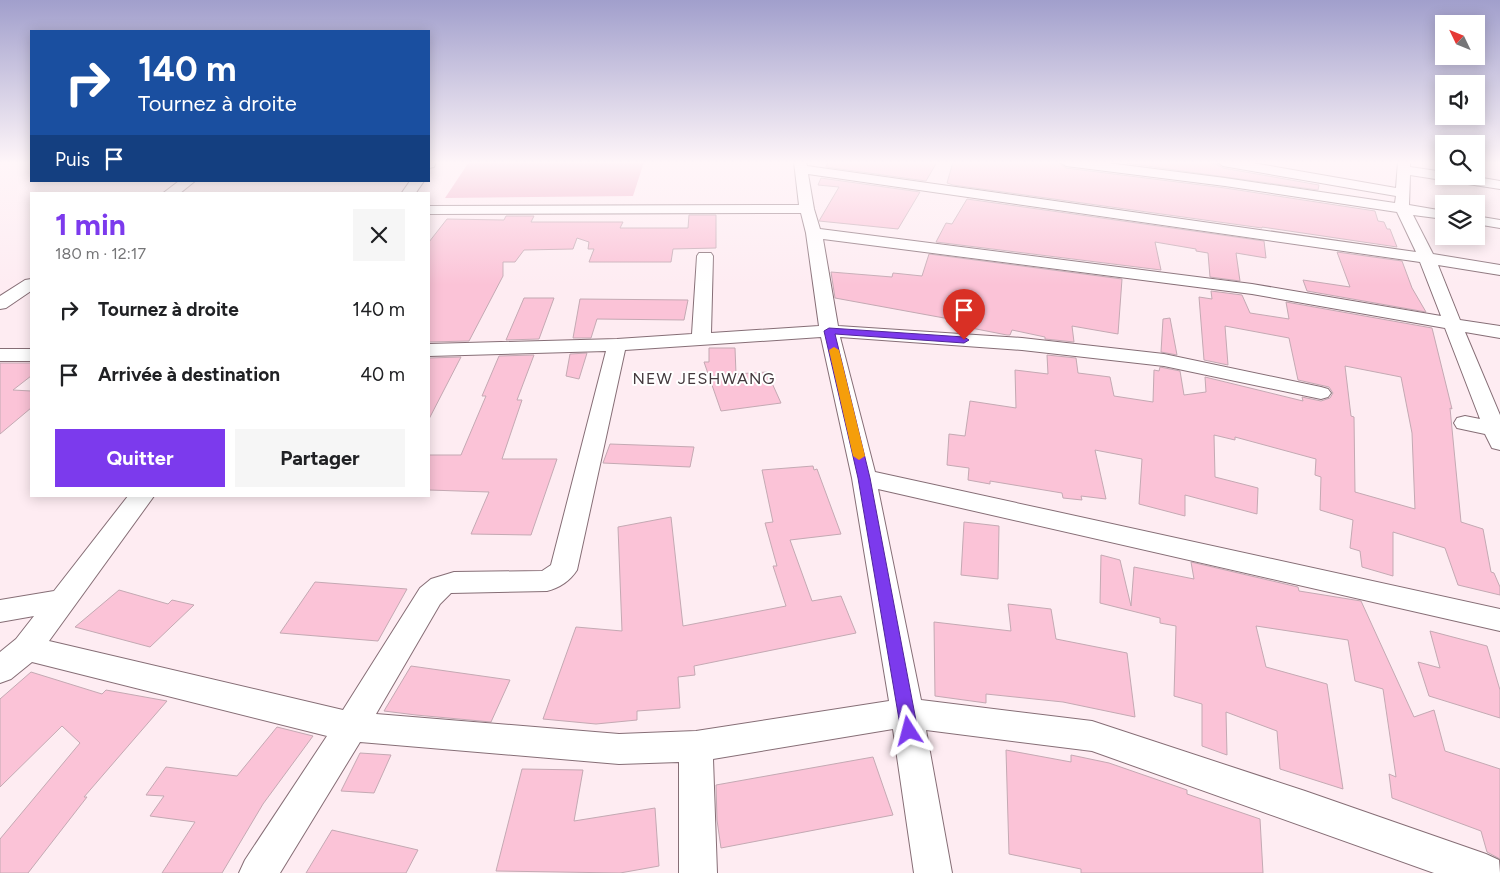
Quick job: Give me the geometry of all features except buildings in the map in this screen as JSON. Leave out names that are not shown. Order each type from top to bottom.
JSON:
[{"type":"street","points":[[806,203],[814,233],[829,331],[864,478],[933,873]]},
{"type":"street","points":[[1050,203],[1500,270]]},
{"type":"street","points":[[1403,203],[1498,434]]},
{"type":"street","points":[[1407,203],[1435,212]]},
{"type":"street","points":[[430,210],[807,208]]},
{"type":"street","points":[[1485,222],[1500,224]]},
{"type":"street","points":[[814,233],[1242,288],[1452,322],[1500,332]]},
{"type":"street","points":[[701,340],[705,256]]},
{"type":"street","points":[[0,304],[30,285]]},
{"type":"street","points":[[430,350],[617,346],[829,331],[1022,344],[1164,360],[1321,393]]},
{"type":"street","points":[[258,873],[351,727],[430,596],[441,586],[454,582],[547,581],[563,570],[617,346]]},
{"type":"street","points":[[0,355],[30,355]]},
{"type":"street","points":[[1465,423],[1498,434]]},
{"type":"street","points":[[864,478],[1500,620]]},
{"type":"street","points":[[0,670],[27,648],[141,497]]},
{"type":"street","points":[[0,611],[63,600]]},
{"type":"street","points":[[27,648],[351,727],[619,749],[696,746],[906,713],[1092,736],[1305,808],[1486,873]]},
{"type":"street","points":[[696,746],[698,873]]},
{"type":"slow traffic","points":[[834,350],[859,456]]},
{"type":"district","name":"NEW JESHWANG","points":[[704,378]]},
{"type":"route","points":[[909,731],[864,478],[829,331],[964,340]]}]
